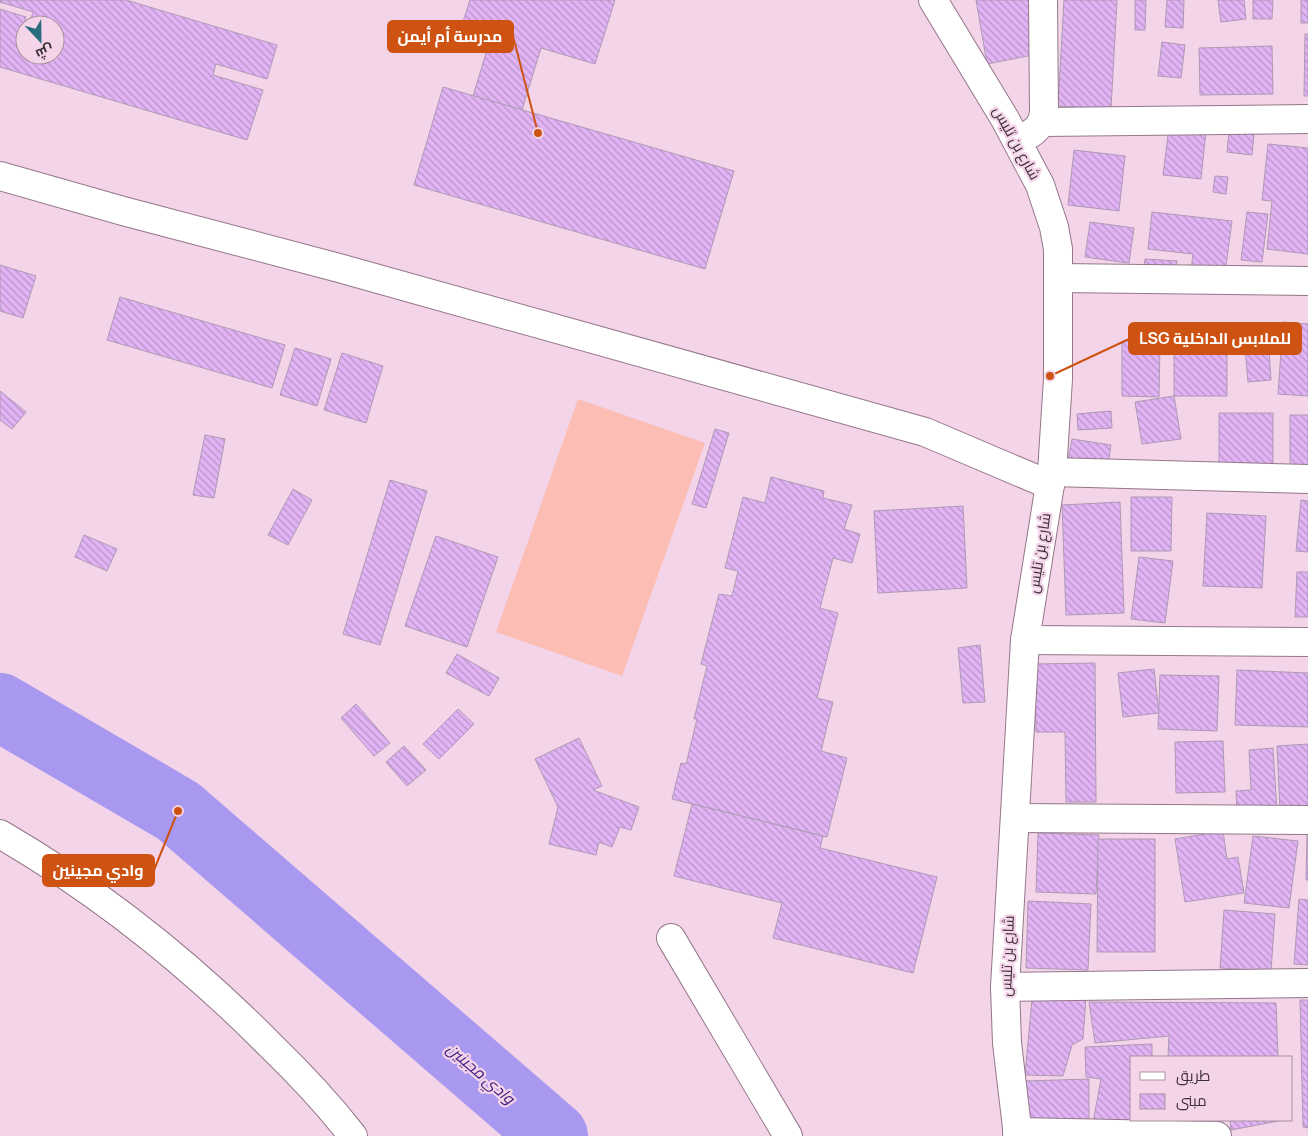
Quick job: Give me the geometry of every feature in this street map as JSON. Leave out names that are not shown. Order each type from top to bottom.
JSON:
[{"type":"main road","name":"شارع بن تليس","points":[[933,0],[1018,142],[1040,186],[1048,207],[1058,249],[1058,379],[1051,479],[1025,640],[1005,986],[1007,1043],[1018,1134]]},
{"type":"main road","points":[[1018,142],[1035,131],[1043,122],[1043,0]]},
{"type":"main road","points":[[1043,122],[1308,119]]},
{"type":"main road","points":[[0,176],[123,212],[339,268],[925,432],[1051,479],[1308,479]]},
{"type":"main road","points":[[1059,278],[1308,281]]},
{"type":"main road","points":[[1025,640],[1308,642]]},
{"type":"main road","points":[[1015,818],[1308,820]]},
{"type":"main road","points":[[0,834],[34,854],[106,903],[175,956],[240,1014],[294,1069],[353,1136]]},
{"type":"main road","points":[[671,938],[788,1136]]},
{"type":"main road","points":[[1005,986],[1308,983]]},
{"type":"main road","points":[[1018,1134],[1217,1136]]},
{"type":"shaded area","points":[[578,399],[705,443],[622,676],[496,632]]},
{"type":"building","points":[[0,0],[126,0],[277,45],[267,79],[216,64],[213,75],[263,90],[247,140],[0,67],[0,9],[20,15],[15,15],[15,65],[65,65],[65,15],[32,15],[33,12],[0,2]]},
{"type":"building","points":[[470,0],[615,0],[595,64],[541,48],[522,110],[473,96],[490,40],[460,31]]},
{"type":"building","points":[[976,0],[1028,0],[1038,54],[987,64]]},
{"type":"building","points":[[1064,0],[1117,0],[1111,109],[1058,106]]},
{"type":"building","points":[[1135,0],[1146,0],[1145,30],[1135,30]]},
{"type":"building","points":[[1167,0],[1184,0],[1183,28],[1165,27]]},
{"type":"building","points":[[1218,0],[1244,0],[1246,19],[1221,22]]},
{"type":"building","points":[[1253,0],[1273,0],[1272,19],[1253,19]]},
{"type":"building","points":[[1301,0],[1308,0],[1308,23],[1301,23]]},
{"type":"building","points":[[1305,34],[1308,34],[1308,96],[1304,96]]},
{"type":"building","points":[[1162,42],[1185,45],[1181,78],[1158,76]]},
{"type":"building","points":[[1272,46],[1273,94],[1200,95],[1199,48]]},
{"type":"building","points":[[443,87],[734,171],[705,269],[414,185]]},
{"type":"building","points":[[1169,127],[1206,131],[1201,179],[1163,175]]},
{"type":"building","points":[[1229,131],[1254,134],[1252,155],[1227,152]]},
{"type":"building","points":[[1268,144],[1308,148],[1308,254],[1267,249],[1272,201],[1262,200]]},
{"type":"building","points":[[1074,150],[1125,156],[1119,211],[1068,205]]},
{"type":"building","points":[[1215,176],[1228,177],[1226,194],[1213,192]]},
{"type":"building","points":[[1152,212],[1232,221],[1225,273],[1191,270],[1193,254],[1148,249]]},
{"type":"building","points":[[1247,212],[1268,214],[1262,262],[1241,260]]},
{"type":"building","points":[[1090,222],[1134,228],[1129,263],[1085,257]]},
{"type":"building","points":[[1145,259],[1177,261],[1176,271],[1144,269]]},
{"type":"building","points":[[0,265],[36,276],[23,318],[0,311]]},
{"type":"building","points":[[120,297],[285,345],[272,388],[107,340]]},
{"type":"building","points":[[1283,322],[1308,324],[1308,396],[1278,394]]},
{"type":"building","points":[[1227,330],[1227,396],[1174,396],[1174,331]]},
{"type":"building","points":[[1268,335],[1271,380],[1248,382],[1244,337]]},
{"type":"building","points":[[1122,341],[1160,342],[1159,397],[1122,396]]},
{"type":"building","points":[[295,348],[331,359],[317,406],[280,395]]},
{"type":"building","points":[[342,353],[383,366],[366,423],[324,410]]},
{"type":"building","points":[[0,391],[26,412],[12,429],[0,420]]},
{"type":"building","points":[[1174,396],[1181,439],[1142,444],[1135,402]]},
{"type":"building","points":[[1111,411],[1112,428],[1078,430],[1077,414]]},
{"type":"building","points":[[1219,413],[1273,413],[1273,467],[1219,468]]},
{"type":"building","points":[[1290,415],[1308,415],[1308,468],[1290,468]]},
{"type":"building","points":[[715,429],[729,433],[706,508],[692,504]]},
{"type":"building","points":[[205,435],[225,439],[214,498],[193,495]]},
{"type":"building","points":[[1072,439],[1111,445],[1108,465],[1068,460]]},
{"type":"building","points":[[771,477],[824,491],[823,498],[852,505],[844,529],[860,534],[852,563],[833,558],[820,608],[838,613],[817,698],[833,702],[821,751],[847,758],[827,837],[672,799],[681,763],[686,764],[697,719],[694,719],[707,666],[701,664],[719,594],[732,596],[738,571],[725,568],[743,497],[765,503]]},
{"type":"building","points":[[390,480],[427,491],[380,645],[343,634]]},
{"type":"building","points":[[293,489],[312,500],[288,545],[268,535]]},
{"type":"building","points":[[1131,497],[1172,497],[1171,551],[1131,551]]},
{"type":"building","points":[[1301,500],[1308,501],[1308,552],[1296,551]]},
{"type":"building","points":[[1120,502],[1124,613],[1066,615],[1062,505]]},
{"type":"building","points":[[963,506],[967,588],[878,593],[874,511]]},
{"type":"building","points":[[1207,513],[1266,516],[1262,588],[1203,586]]},
{"type":"building","points":[[84,535],[117,549],[107,571],[75,557]]},
{"type":"building","points":[[436,536],[498,557],[467,647],[405,626]]},
{"type":"building","points":[[1139,557],[1173,561],[1165,623],[1131,619]]},
{"type":"building","points":[[1297,572],[1308,572],[1308,617],[1295,617]]},
{"type":"building","points":[[980,645],[985,702],[963,703],[958,648]]},
{"type":"building","points":[[457,654],[499,678],[489,696],[446,673]]},
{"type":"building","points":[[1095,663],[1096,802],[1066,802],[1065,732],[1036,732],[1035,664]]},
{"type":"building","points":[[1154,669],[1159,713],[1123,717],[1118,673]]},
{"type":"building","points":[[1237,670],[1308,673],[1308,727],[1235,725]]},
{"type":"building","points":[[1160,675],[1219,676],[1217,731],[1158,729]]},
{"type":"building","points":[[356,704],[390,743],[374,756],[341,718]]},
{"type":"building","points":[[458,709],[474,724],[439,759],[423,744]]},
{"type":"building","points":[[579,738],[602,786],[593,790],[639,807],[631,830],[620,827],[612,847],[599,842],[596,855],[549,844],[558,807],[535,759]]},
{"type":"building","points":[[1223,741],[1225,792],[1176,793],[1175,742]]},
{"type":"building","points":[[1308,744],[1308,808],[1280,810],[1277,746]]},
{"type":"building","points":[[404,746],[426,770],[407,786],[386,762]]},
{"type":"building","points":[[1273,748],[1277,811],[1237,813],[1236,791],[1251,790],[1249,750]]},
{"type":"building","points":[[692,804],[823,836],[820,848],[937,877],[913,973],[773,938],[782,903],[674,876]]},
{"type":"building","points":[[1223,831],[1227,859],[1238,857],[1244,893],[1185,902],[1175,839]]},
{"type":"building","points":[[1038,833],[1099,835],[1096,894],[1036,892]]},
{"type":"building","points":[[1307,834],[1308,880],[1306,880]]},
{"type":"building","points":[[1253,836],[1298,841],[1289,908],[1244,903]]},
{"type":"building","points":[[1098,839],[1155,839],[1155,952],[1097,952]]},
{"type":"building","points":[[1299,899],[1308,900],[1308,965],[1294,964]]},
{"type":"building","points":[[1028,901],[1091,904],[1088,970],[1026,968]]},
{"type":"building","points":[[1224,910],[1275,914],[1271,971],[1220,968]]},
{"type":"building","points":[[1086,997],[1083,1039],[1072,1045],[1063,1076],[1025,1075],[1032,998]]},
{"type":"building","points":[[1300,1000],[1308,1000],[1308,1128],[1303,1127]]},
{"type":"building","points":[[1089,1002],[1276,1003],[1278,1056],[1168,1056],[1169,1036],[1095,1043]]},
{"type":"building","points":[[1152,1044],[1152,1056],[1130,1056],[1130,1121],[1149,1121],[1148,1126],[1092,1128],[1101,1079],[1086,1077],[1085,1047]]},
{"type":"building","points":[[1089,1079],[1089,1127],[1028,1127],[1024,1081]]},
{"type":"building","points":[[1179,1121],[1222,1121],[1222,1127],[1178,1129]]},
{"type":"building","points":[[1230,1121],[1279,1121],[1231,1130]]},
{"type":"waterway","name":"وادي مجينين","points":[[0,707],[178,811],[554,1136]]},
{"type":"place","name":"مدرسة أم أيمن","points":[[538,133]]},
{"type":"place","name":"LSG للملابس الداخلية","points":[[1050,376]]},
{"type":"place","name":"وادي مجينين","points":[[178,811]]}]
